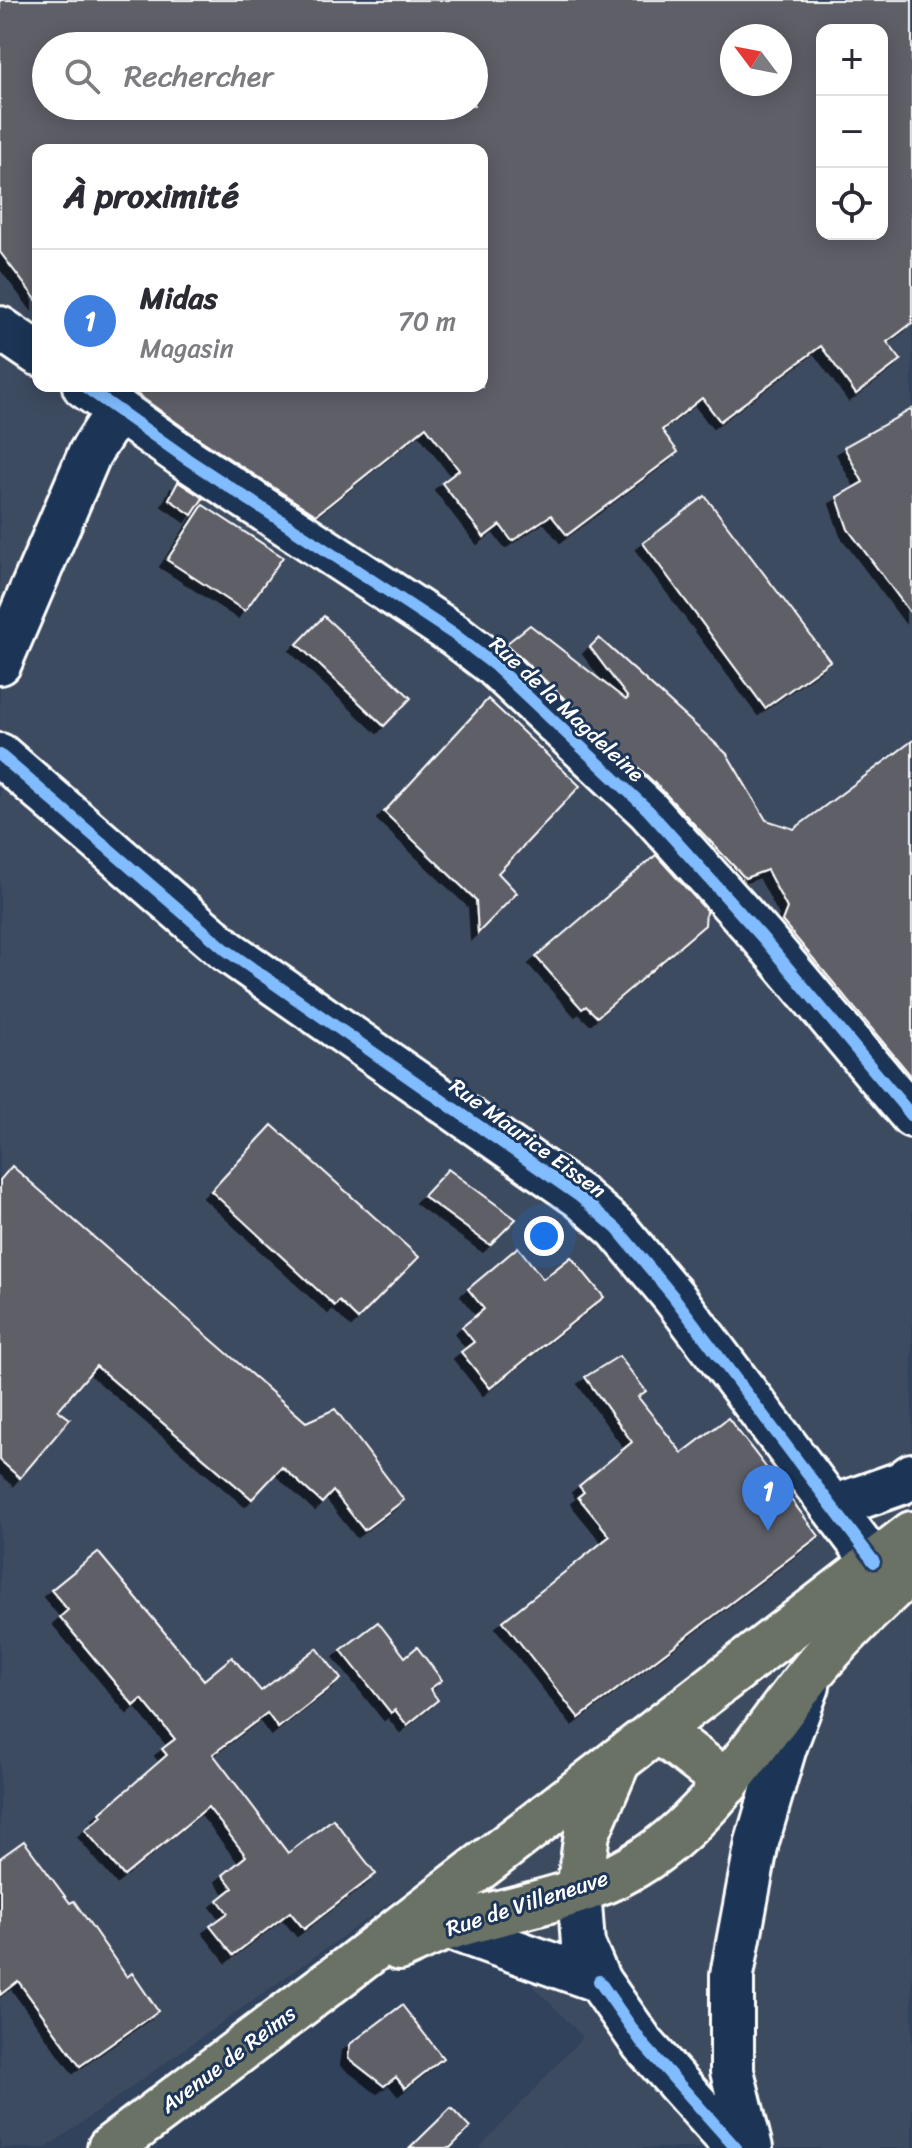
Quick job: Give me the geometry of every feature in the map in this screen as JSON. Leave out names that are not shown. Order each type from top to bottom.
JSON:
[{"type":"main road","points":[[345,1971],[772,1642],[893,1566],[912,1534]]},
{"type":"main road","name":"Rue de Villeneuve","points":[[345,1971],[447,1927],[579,1890],[634,1866],[683,1830],[727,1783],[816,1666],[861,1616],[893,1566]]},
{"type":"main road","points":[[772,1642],[787,1705]]},
{"type":"main road","points":[[658,1730],[727,1783]]},
{"type":"main road","points":[[579,1890],[587,1833],[619,1759]]},
{"type":"main road","name":"Avenue de Reims","points":[[110,2148],[345,1971]]},
{"type":"street","points":[[0,328],[32,350]]},
{"type":"street","name":"Rue de la Magdeleine","points":[[92,392],[187,459],[455,635],[494,665],[648,810],[762,937],[912,1116]]},
{"type":"street","points":[[0,663],[90,453],[118,410]]},
{"type":"street","name":"Rue Maurice Eissen","points":[[0,755],[226,950],[579,1196],[617,1229],[673,1296],[833,1507],[893,1566]]},
{"type":"street","points":[[833,1507],[901,1483],[912,1475]]},
{"type":"street","name":"Rue de Villeneuve","points":[[751,2148],[732,2071],[732,1975],[757,1842],[785,1747],[816,1666]]},
{"type":"street","points":[[727,1783],[737,1790],[748,1805],[757,1842]]},
{"type":"street","points":[[579,1890],[583,1944],[599,1981],[643,2044],[736,2148]]},
{"type":"street","points":[[447,1927],[599,1981]]},
{"type":"shaded area","points":[[0,0],[912,0],[912,2148],[479,2148],[583,2037],[427,1876],[46,2148],[0,2148]]},
{"type":"building","points":[[0,0],[912,0],[912,323],[887,342],[901,360],[856,394],[821,346],[720,421],[702,398],[662,430],[678,452],[567,535],[551,515],[512,541],[500,525],[484,537],[442,483],[459,470],[426,427],[316,515],[134,392],[488,392],[488,144],[32,144],[32,294],[0,252]]},
{"type":"building","points":[[912,409],[912,615],[848,529],[837,497],[863,482],[844,447]]},
{"type":"building","points":[[178,482],[203,498],[192,515],[169,499]]},
{"type":"building","points":[[705,496],[830,661],[765,708],[643,543]]},
{"type":"building","points":[[203,505],[283,557],[245,611],[167,560]]},
{"type":"building","points":[[324,616],[411,698],[384,726],[297,644]]},
{"type":"building","points":[[530,625],[626,700],[628,698],[590,647],[599,638],[727,754],[766,820],[794,829],[912,741],[912,1077],[782,921],[787,908],[767,870],[745,878],[659,787],[506,644]]},
{"type":"building","points":[[488,699],[580,786],[498,873],[517,893],[478,933],[476,900],[384,812]]},
{"type":"building","points":[[656,855],[706,910],[705,925],[597,1017],[586,1006],[582,1009],[536,957]]},
{"type":"building","points":[[272,1125],[419,1257],[358,1319],[339,1301],[335,1306],[211,1191]]},
{"type":"building","points":[[12,1166],[306,1422],[335,1409],[404,1500],[364,1530],[333,1491],[322,1503],[282,1467],[252,1499],[96,1366],[58,1410],[70,1419],[20,1478],[0,1460],[0,1180]]},
{"type":"building","points":[[448,1169],[516,1219],[490,1245],[423,1196]]},
{"type":"building","points":[[518,1247],[543,1279],[571,1257],[604,1297],[490,1388],[461,1352],[474,1342],[462,1327],[484,1309],[468,1289]]},
{"type":"building","points":[[619,1356],[646,1391],[638,1397],[682,1453],[728,1418],[819,1536],[579,1718],[503,1621],[610,1536],[578,1497],[584,1492],[579,1486],[632,1442],[585,1377]]},
{"type":"building","points":[[98,1552],[204,1680],[232,1657],[261,1691],[317,1648],[341,1679],[278,1728],[267,1713],[213,1754],[288,1853],[333,1819],[376,1874],[304,1929],[290,1912],[233,1955],[210,1926],[228,1913],[218,1900],[233,1888],[223,1875],[246,1856],[208,1807],[124,1876],[85,1830],[102,1816],[100,1813],[167,1755],[162,1749],[175,1739],[142,1699],[134,1706],[60,1617],[68,1610],[51,1590]]},
{"type":"building","points":[[378,1622],[405,1657],[417,1647],[442,1680],[430,1689],[438,1700],[407,1725],[395,1710],[391,1713],[341,1650]]},
{"type":"building","points":[[24,1841],[70,1903],[74,1901],[127,1977],[132,1973],[158,2011],[80,2066],[18,1981],[0,1995],[0,1858]]},
{"type":"building","points":[[402,2005],[443,2058],[405,2088],[396,2077],[384,2086],[348,2058],[350,2044]]},
{"type":"building","points":[[451,2108],[470,2128],[450,2148],[410,2148]]},
{"type":"cycle path","points":[[92,392],[187,459],[455,635],[494,665],[648,810],[762,937],[912,1116]]},
{"type":"cycle path","points":[[0,755],[226,950],[579,1196],[617,1229],[673,1296],[874,1562]]},
{"type":"cycle path","points":[[599,1981],[643,2044],[736,2148]]},
{"type":"place","name":"Midas","points":[[768,1531]]}]
